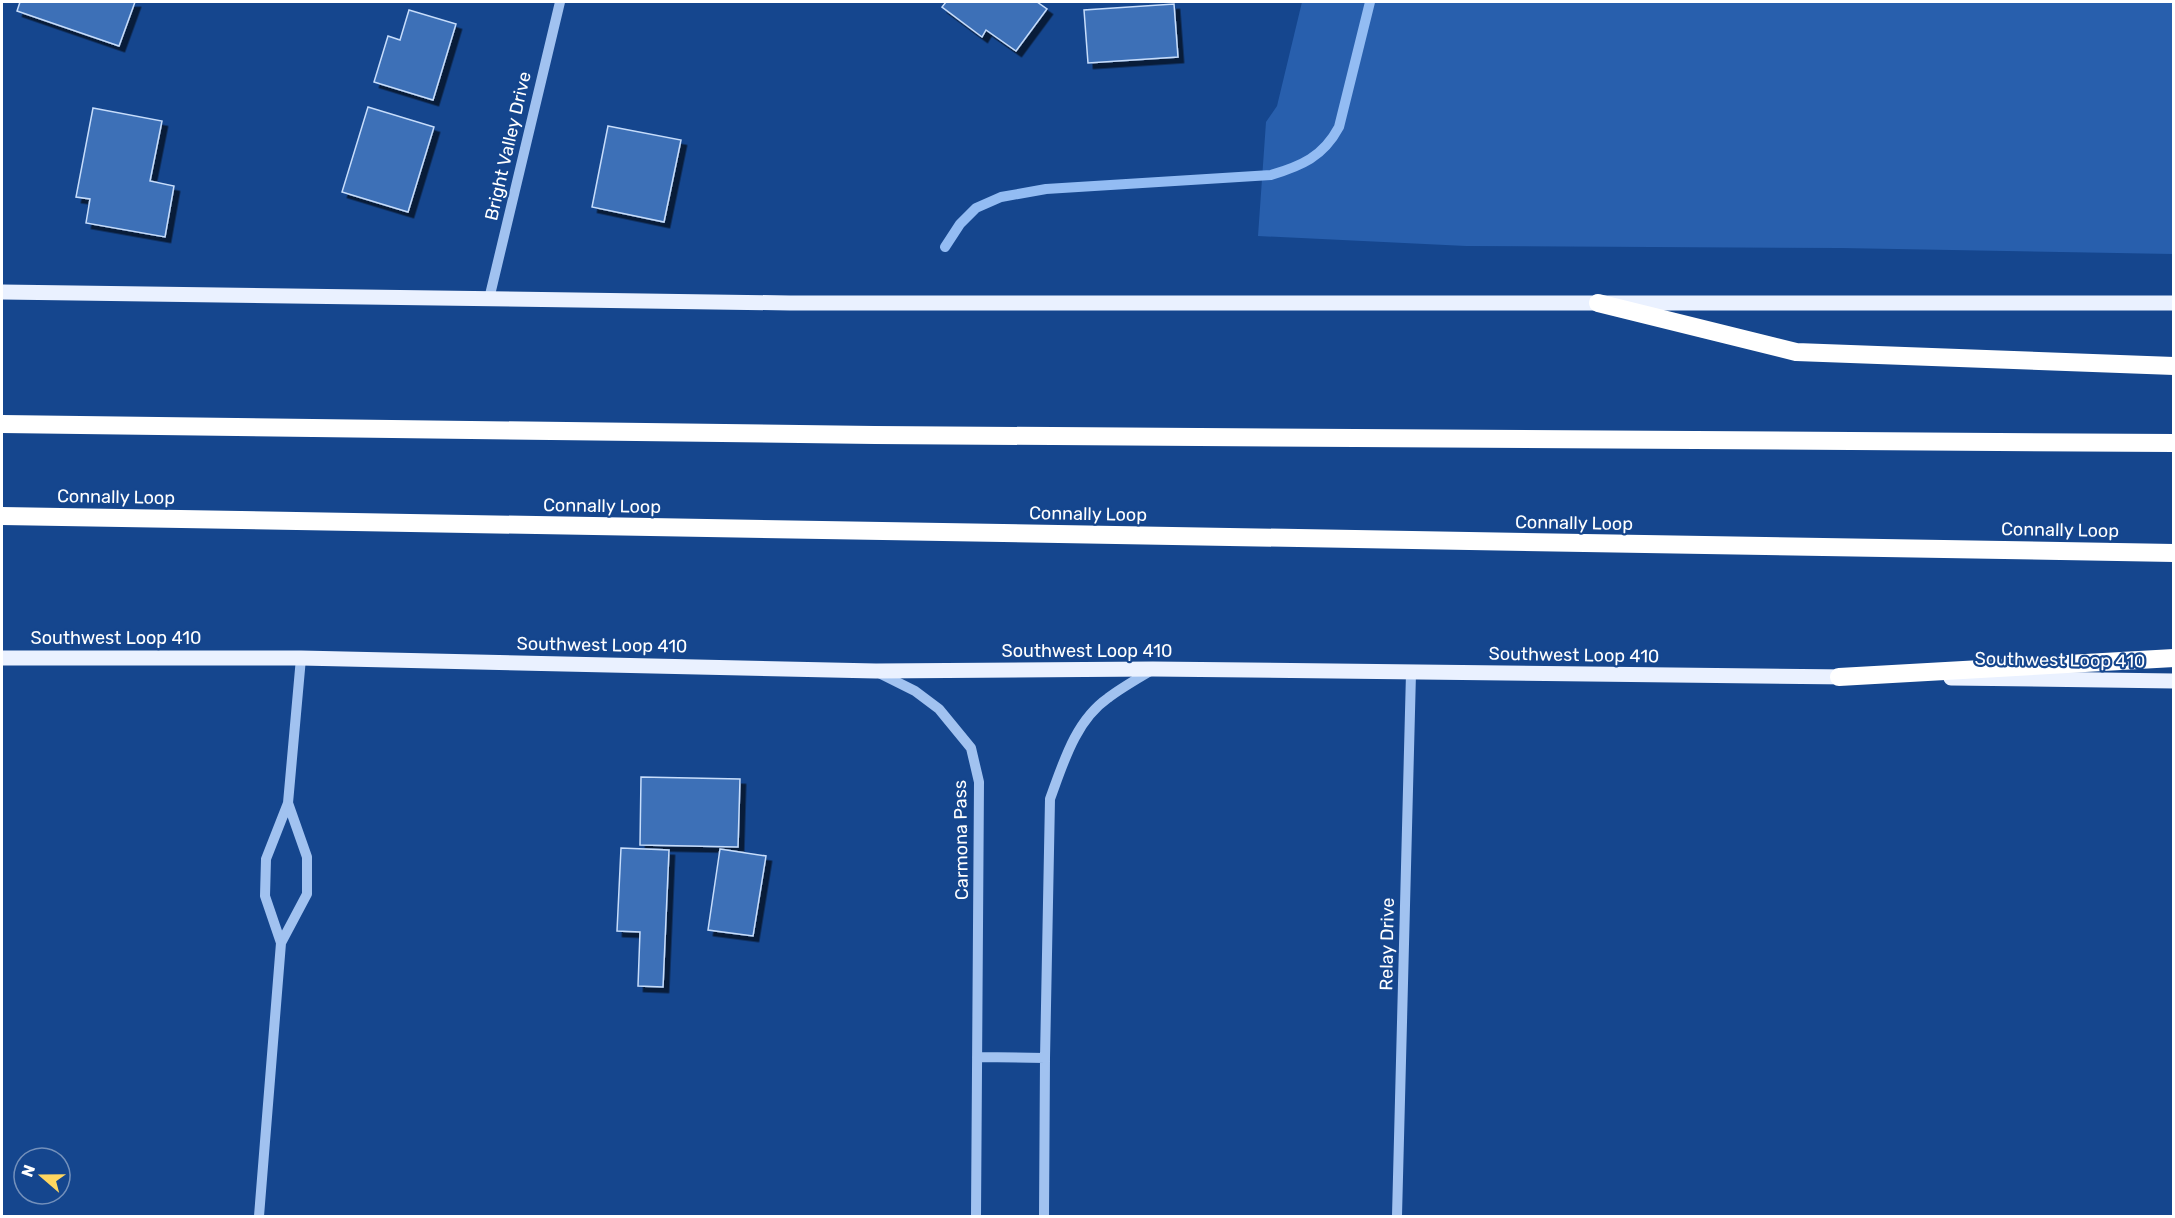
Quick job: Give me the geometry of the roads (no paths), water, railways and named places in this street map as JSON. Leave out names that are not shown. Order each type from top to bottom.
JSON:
[{"type":"highway","points":[[1598,303],[1796,352],[2174,366]]},
{"type":"highway","points":[[2,424],[887,435],[2174,443]]},
{"type":"highway","name":"Connally Loop","points":[[2,516],[2174,553]]},
{"type":"highway","points":[[1839,677],[2174,658]]},
{"type":"main road","points":[[2,292],[790,303],[2174,303]]},
{"type":"main road","name":"Southwest Loop 410","points":[[2,658],[301,658],[876,671],[1153,669],[2174,681]]},
{"type":"street","name":"Bright Valley Drive","points":[[489,299],[560,2]]},
{"type":"street","points":[[281,943],[265,896],[266,859],[288,803],[301,658]]},
{"type":"street","points":[[1044,1216],[1050,799],[1064,761],[1082,725],[1106,699],[1153,669]]},
{"type":"street","name":"Carmona Pass","points":[[876,671],[915,691],[939,709],[971,748],[979,783],[976,1216]]},
{"type":"street","name":"Relay Drive","points":[[1397,1216],[1411,673]]},
{"type":"street","points":[[259,1216],[281,943],[307,894],[308,857],[288,803]]},
{"type":"street","points":[[977,1056],[1045,1058]]},
{"type":"waterway","points":[[945,247],[960,224],[976,208],[1001,197],[1046,189],[1271,175],[1310,159],[1326,146],[1339,127],[1370,2]]}]
